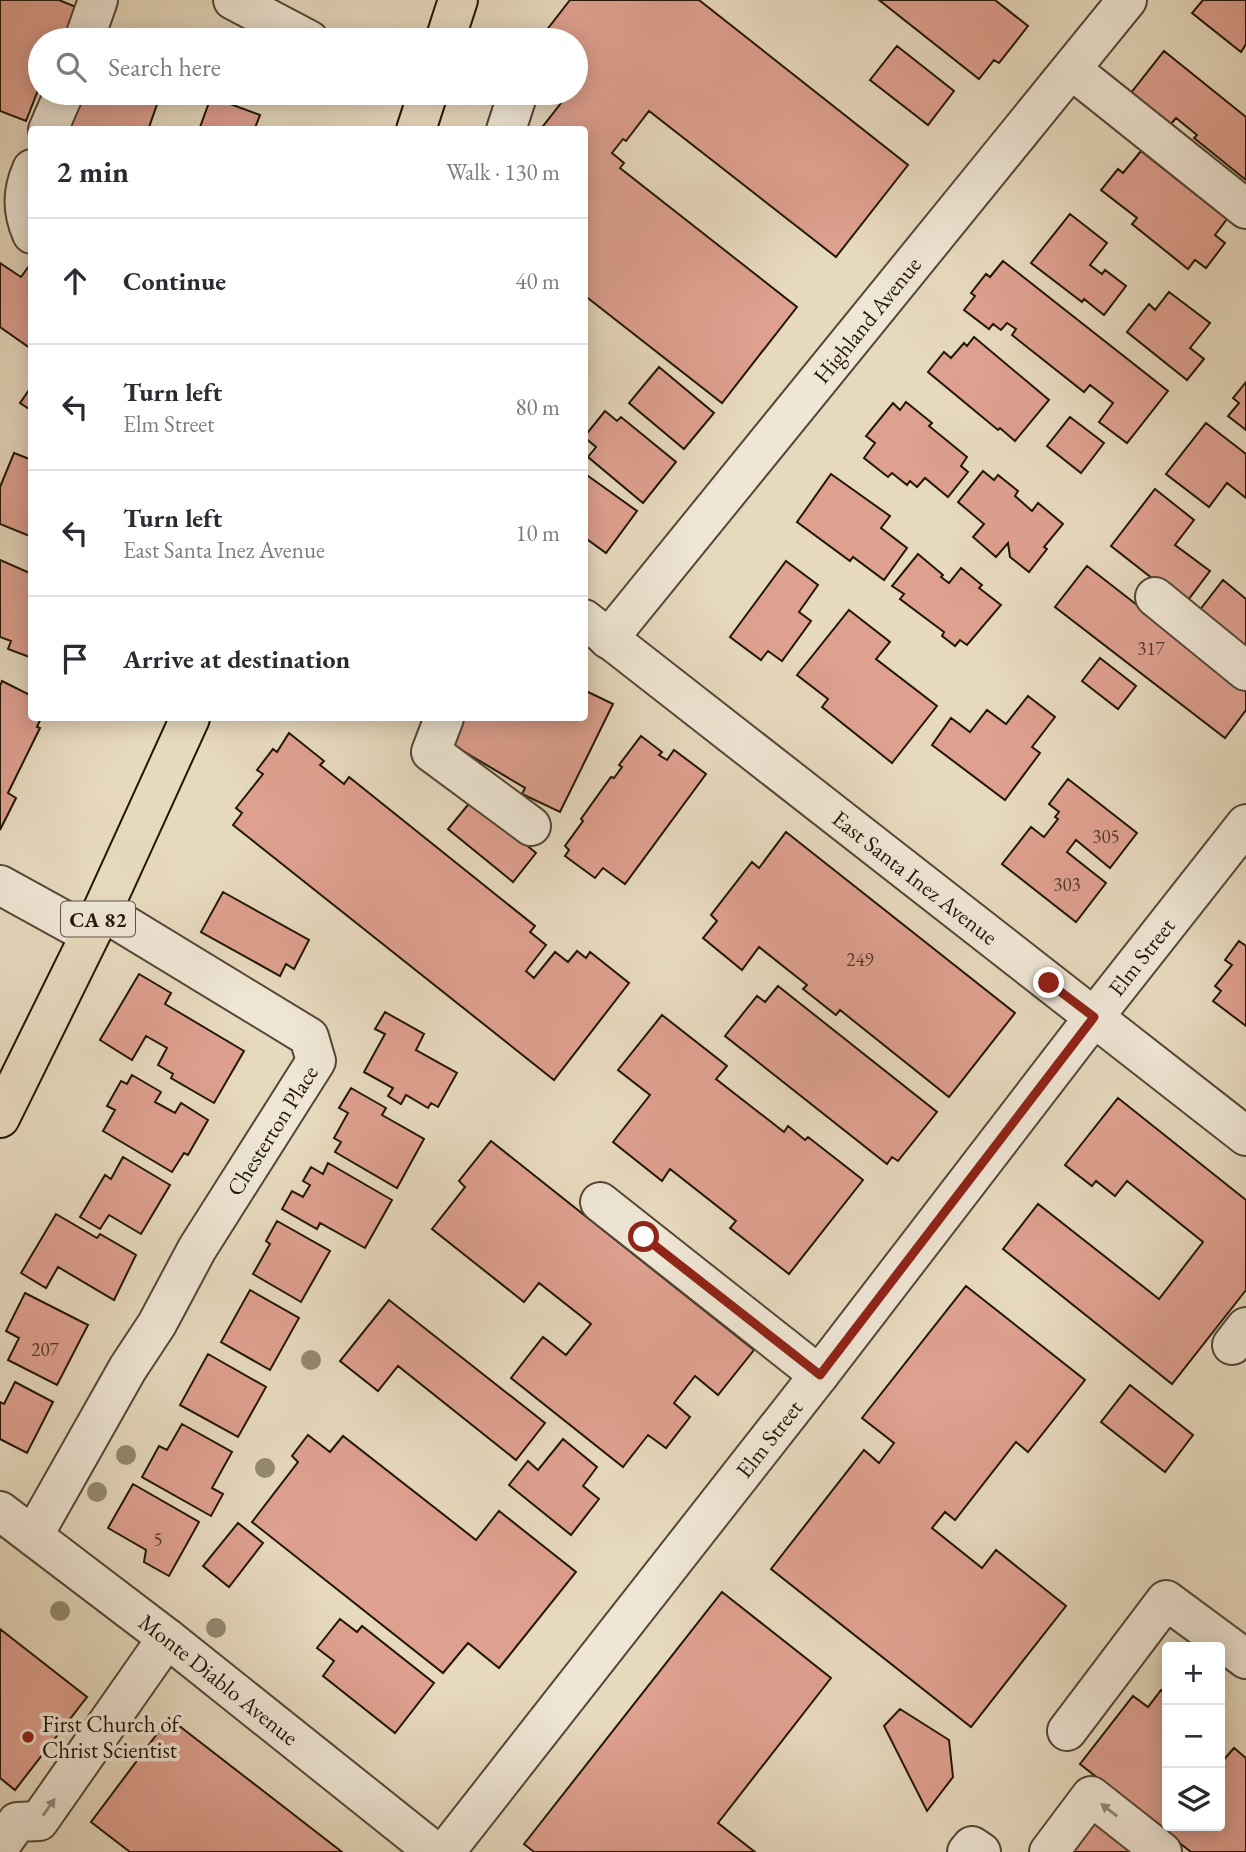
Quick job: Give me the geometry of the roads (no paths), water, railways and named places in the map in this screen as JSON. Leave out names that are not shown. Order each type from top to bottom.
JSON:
[{"type":"main road","points":[[449,28],[458,0]]},
{"type":"main road","name":"CA 82","points":[[0,1118],[95,923],[189,721]]},
{"type":"street","points":[[88,28],[97,0]]},
{"type":"street","points":[[233,0],[286,28]]},
{"type":"street","name":"Highland Avenue","points":[[596,629],[1072,70],[1127,0]]},
{"type":"street","points":[[1072,70],[1246,209]]},
{"type":"street","points":[[50,126],[59,105]]},
{"type":"street","points":[[507,126],[514,105]]},
{"type":"street","points":[[28,178],[24,188],[25,216],[28,224]]},
{"type":"street","points":[[1155,597],[1246,671]]},
{"type":"street","name":"East Santa Inez Avenue","points":[[596,629],[1246,1136]]},
{"type":"street","points":[[443,721],[431,752],[531,825]]},
{"type":"street","name":"Elm Street","points":[[445,1852],[820,1375],[1094,1017],[1246,824]]},
{"type":"street","name":"Chesterton Place","points":[[0,885],[95,923],[309,1037],[316,1061],[197,1249],[157,1324],[128,1368],[33,1536]]},
{"type":"street","points":[[600,1202],[820,1375]]},
{"type":"street","name":"Monte Diablo Avenue","points":[[0,1511],[167,1638],[435,1852]]},
{"type":"street","points":[[1067,1731],[1166,1600],[1246,1659]]},
{"type":"street","points":[[1,1842],[17,1822],[39,1821],[167,1638]]},
{"type":"street","points":[[1049,1852],[1091,1796],[1162,1852]]},
{"type":"street","points":[[967,1852],[972,1846],[981,1852]]},
{"type":"place","name":"First Church of Christ Scientist","points":[[28,1737]]}]
